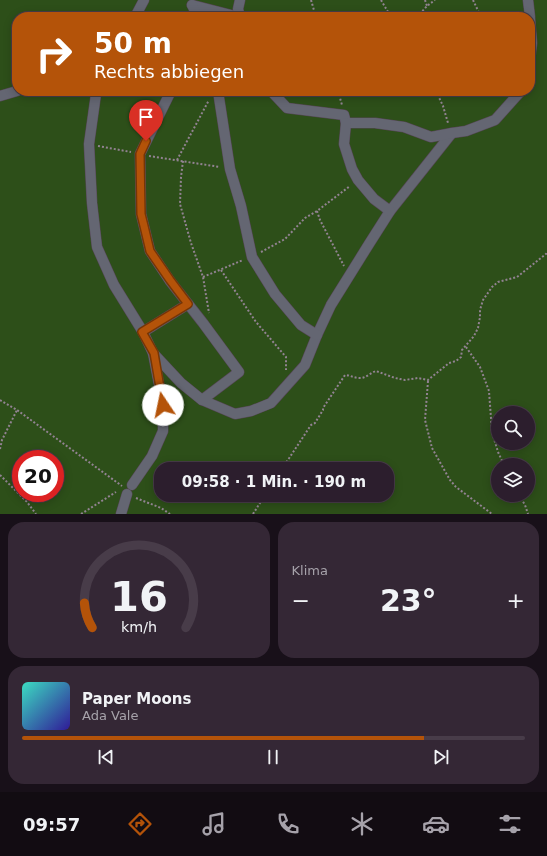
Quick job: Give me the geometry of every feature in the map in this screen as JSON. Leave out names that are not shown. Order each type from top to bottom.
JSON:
[{"type":"lane","points":[[138,12],[144,0]]},
{"type":"lane","points":[[239,12],[240,0]]},
{"type":"lane","points":[[528,0],[529,12]]},
{"type":"lane","points":[[196,12],[192,5],[220,12]]},
{"type":"lane","points":[[0,96],[12,92]]},
{"type":"lane","points":[[96,96],[89,144],[92,203],[97,247],[114,285],[154,353],[182,383],[202,400],[235,414],[251,411],[271,402],[305,365],[331,305],[390,211],[452,133]]},
{"type":"lane","points":[[169,96],[140,154],[141,214],[150,251],[239,372],[202,400]]},
{"type":"lane","points":[[219,96],[230,169],[241,206],[252,257],[279,299],[301,325],[317,335]]},
{"type":"lane","points":[[276,96],[287,108],[345,119],[404,127],[432,137],[466,131],[495,120],[517,96]]},
{"type":"lane","points":[[345,119],[344,144],[352,169],[358,180],[374,199],[390,211]]},
{"type":"lane","points":[[142,332],[188,304]]},
{"type":"lane","points":[[121,514],[128,489],[152,456],[163,431],[163,405],[154,353]]},
{"type":"path","points":[[311,0],[315,12]]},
{"type":"path","points":[[381,0],[388,12]]},
{"type":"path","points":[[425,0],[427,6]]},
{"type":"path","points":[[422,12],[435,0]]},
{"type":"path","points":[[473,0],[479,12]]},
{"type":"path","points":[[339,96],[345,119]]},
{"type":"path","points":[[438,96],[452,133]]},
{"type":"path","points":[[177,160],[209,99]]},
{"type":"path","points":[[89,144],[140,154]]},
{"type":"path","points":[[154,158],[177,160],[230,169]]},
{"type":"path","points":[[183,161],[180,204],[191,243],[203,277],[209,312],[203,323]]},
{"type":"path","points":[[203,277],[252,257],[285,239],[305,218],[317,211],[358,180]]},
{"type":"path","points":[[317,211],[320,220],[349,276]]},
{"type":"path","points":[[492,514],[456,487],[450,480],[432,448],[425,420],[428,380],[449,363],[456,361],[461,357],[462,350],[474,336],[478,328],[483,300],[492,287],[498,282],[517,277],[547,252]]},
{"type":"path","points":[[221,270],[256,322],[286,357],[286,369],[282,374]]},
{"type":"path","points":[[466,347],[480,367],[489,391],[492,432],[501,458]]},
{"type":"path","points":[[287,462],[311,425],[315,423],[345,375],[362,378],[376,371],[405,380],[418,378],[428,380]]},
{"type":"path","points":[[0,400],[17,410],[128,489],[170,514]]},
{"type":"path","points":[[0,449],[2,440],[17,410]]},
{"type":"path","points":[[0,475],[27,502],[36,514]]},
{"type":"path","points":[[81,514],[128,489]]},
{"type":"path","points":[[253,514],[261,502]]},
{"type":"path","points":[[523,502],[528,514]]},
{"type":"green space","points":[[0,0],[547,0],[547,514],[0,514]]},
{"type":"route","points":[[146,141],[140,154],[141,214],[150,251],[188,304],[142,332],[154,353],[163,405]]}]
